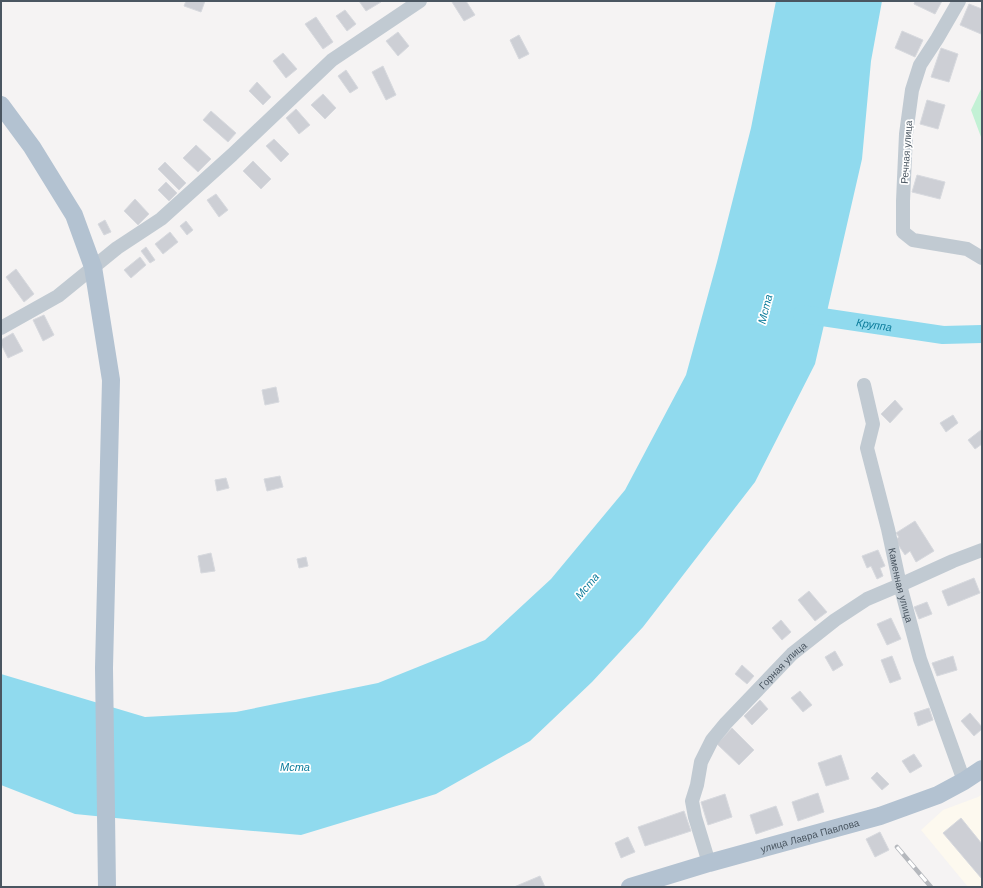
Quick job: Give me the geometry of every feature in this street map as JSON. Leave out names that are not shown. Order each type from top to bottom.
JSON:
[{"type":"main road","points":[[1,105],[32,147],[74,215],[93,267],[111,380],[104,668],[107,884]]},
{"type":"main road","name":"улица Лавра Павлова","points":[[630,887],[709,863],[880,816],[938,795],[982,769]]},
{"type":"street","points":[[1,328],[58,296],[117,248],[161,219],[232,155],[332,60],[420,1]]},
{"type":"street","name":"Речная улица","points":[[959,1],[920,65],[912,90],[906,134],[902,201],[903,232],[913,240],[967,249],[982,258]]},
{"type":"street","name":"Каменная улица","points":[[864,385],[873,424],[867,448],[888,529],[900,585],[920,659],[964,781]]},
{"type":"street","name":"Горная улица","points":[[709,863],[695,817],[692,801],[697,785],[701,762],[712,740],[792,654],[835,620],[867,599],[953,561],[982,550]]},
{"type":"shaded area","points":[[982,794],[982,887],[968,887],[921,830],[943,810],[978,797]]},
{"type":"green space","points":[[982,87],[982,149],[981,137],[971,110]]},
{"type":"water","name":"Мста","points":[[776,1],[882,1],[871,61],[862,159],[815,364],[755,482],[643,627],[592,682],[530,741],[436,794],[301,835],[75,814],[1,785],[1,674],[145,717],[236,712],[378,683],[485,640],[551,579],[625,490],[686,375],[717,262],[751,128]]},
{"type":"building","points":[[186,1],[205,1],[201,12],[184,6]]},
{"type":"building","points":[[359,1],[380,1],[381,2],[366,11]]},
{"type":"building","points":[[466,1],[475,15],[464,21],[452,2]]},
{"type":"building","points":[[915,1],[942,1],[935,14],[914,4]]},
{"type":"building","points":[[969,4],[982,9],[981,34],[960,25]]},
{"type":"building","points":[[345,10],[356,24],[347,31],[336,16]]},
{"type":"building","points":[[316,17],[333,42],[323,49],[305,24]]},
{"type":"building","points":[[902,31],[923,40],[915,57],[895,48]]},
{"type":"building","points":[[398,32],[409,46],[398,56],[386,41]]},
{"type":"building","points":[[519,35],[529,54],[519,59],[510,40]]},
{"type":"building","points":[[941,48],[958,54],[949,82],[931,77]]},
{"type":"building","points":[[283,53],[297,69],[286,78],[273,61]]},
{"type":"building","points":[[383,66],[396,95],[386,100],[372,72]]},
{"type":"building","points":[[346,70],[358,88],[350,93],[338,76]]},
{"type":"building","points":[[257,82],[271,97],[263,105],[249,91]]},
{"type":"building","points":[[323,94],[336,108],[325,119],[311,105]]},
{"type":"building","points":[[927,100],[945,105],[938,129],[920,124]]},
{"type":"building","points":[[296,109],[310,125],[299,134],[286,118]]},
{"type":"building","points":[[211,111],[236,133],[228,142],[203,120]]},
{"type":"building","points":[[274,139],[289,154],[281,162],[266,146]]},
{"type":"building","points":[[196,145],[211,159],[198,172],[183,158]]},
{"type":"building","points":[[253,161],[271,179],[261,189],[243,171]]},
{"type":"building","points":[[165,162],[186,183],[179,190],[158,169]]},
{"type":"building","points":[[917,175],[945,182],[940,199],[912,192]]},
{"type":"building","points":[[166,182],[177,193],[169,201],[158,190]]},
{"type":"building","points":[[216,194],[228,210],[219,217],[207,200]]},
{"type":"building","points":[[135,199],[149,214],[138,225],[124,211]]},
{"type":"building","points":[[105,220],[111,232],[104,235],[98,224]]},
{"type":"building","points":[[186,221],[193,230],[187,235],[180,226]]},
{"type":"building","points":[[170,232],[178,242],[163,254],[155,244]]},
{"type":"building","points":[[146,247],[155,260],[150,263],[141,251]]},
{"type":"building","points":[[140,257],[146,265],[131,278],[124,270]]},
{"type":"building","points":[[16,269],[34,294],[24,302],[6,277]]},
{"type":"building","points":[[44,315],[54,335],[43,341],[33,320]]},
{"type":"building","points":[[13,333],[23,351],[8,358],[1,344],[1,340]]},
{"type":"building","points":[[276,387],[279,402],[265,405],[262,390]]},
{"type":"building","points":[[895,400],[903,409],[890,423],[881,414]]},
{"type":"building","points":[[953,415],[958,423],[946,432],[940,423]]},
{"type":"building","points":[[981,430],[982,444],[975,449],[968,440]]},
{"type":"building","points":[[280,476],[283,487],[267,491],[264,479]]},
{"type":"building","points":[[226,478],[229,488],[217,491],[215,480]]},
{"type":"building","points":[[915,521],[934,551],[916,562],[910,551],[905,555],[895,540],[899,537],[896,533]]},
{"type":"building","points":[[878,550],[885,566],[880,568],[883,576],[877,579],[871,566],[867,568],[862,556]]},
{"type":"building","points":[[211,553],[215,571],[201,573],[198,556]]},
{"type":"building","points":[[306,557],[308,566],[299,568],[297,559]]},
{"type":"building","points":[[974,578],[980,593],[948,606],[942,591]]},
{"type":"building","points":[[809,591],[827,612],[815,621],[798,600]]},
{"type":"building","points":[[927,602],[932,614],[919,619],[914,607]]},
{"type":"building","points":[[891,618],[901,639],[887,645],[877,624]]},
{"type":"building","points":[[781,620],[791,632],[782,640],[772,628]]},
{"type":"building","points":[[835,651],[843,665],[833,671],[825,657]]},
{"type":"building","points":[[892,656],[901,679],[890,683],[881,660]]},
{"type":"building","points":[[953,656],[957,670],[937,676],[932,663]]},
{"type":"building","points":[[742,665],[754,676],[747,684],[735,674]]},
{"type":"building","points":[[800,691],[812,705],[803,712],[791,698]]},
{"type":"building","points":[[760,700],[768,709],[752,725],[744,716]]},
{"type":"building","points":[[929,708],[933,720],[918,726],[914,713]]},
{"type":"building","points":[[970,713],[982,727],[982,729],[974,736],[961,721]]},
{"type":"building","points":[[732,728],[754,750],[739,765],[717,744]]},
{"type":"building","points":[[914,754],[922,766],[910,773],[902,761]]},
{"type":"building","points":[[841,755],[849,779],[826,786],[818,763]]},
{"type":"building","points":[[877,772],[889,784],[882,790],[871,778]]},
{"type":"building","points":[[818,793],[824,812],[798,821],[792,802]]},
{"type":"building","points":[[725,794],[732,817],[708,825],[701,802]]},
{"type":"building","points":[[776,806],[783,825],[756,834],[750,815]]},
{"type":"building","points":[[684,811],[691,831],[645,846],[638,827]]},
{"type":"building","points":[[961,818],[982,844],[982,879],[943,833]]},
{"type":"building","points":[[880,832],[889,850],[875,857],[866,839]]},
{"type":"building","points":[[628,837],[635,852],[621,858],[615,843]]},
{"type":"building","points":[[540,876],[545,887],[514,887]]},
{"type":"waterway","name":"Круппа","points":[[802,314],[943,335],[982,334]]},
{"type":"railway","points":[[897,847],[931,887]]}]
